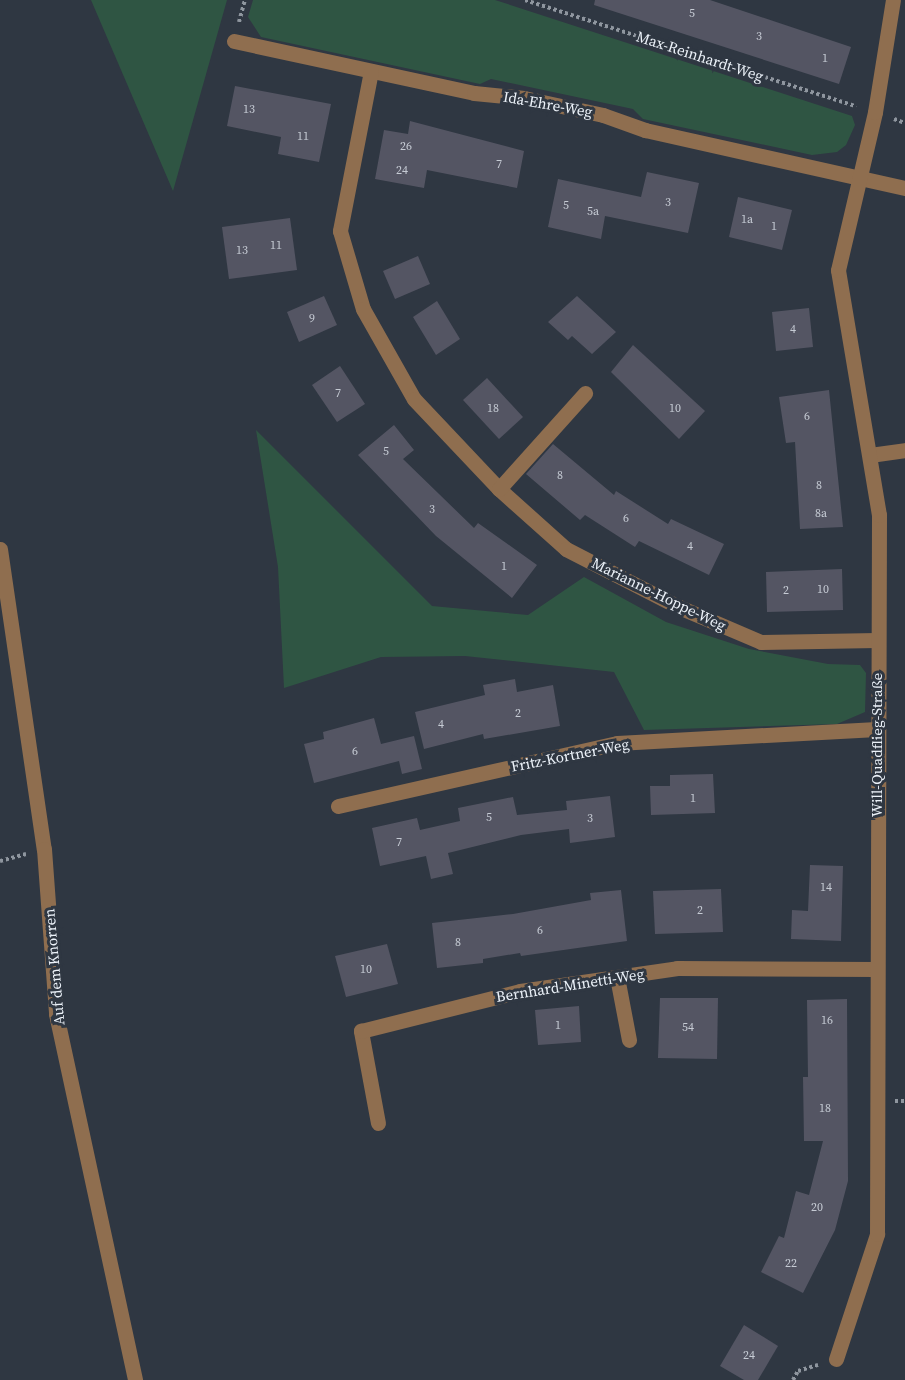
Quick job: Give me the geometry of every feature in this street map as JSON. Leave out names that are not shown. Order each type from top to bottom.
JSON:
[{"type":"street","points":[[893,0],[875,112],[858,178],[905,188]]},
{"type":"street","name":"Ida-Ehre-Weg","points":[[234,41],[371,71],[603,115],[645,130],[858,178]]},
{"type":"street","name":"Marianne-Hoppe-Weg","points":[[371,71],[340,231],[360,298],[414,399],[499,489],[566,549],[679,608],[761,642],[877,640]]},
{"type":"street","name":"Will-Quadflieg-Straße","points":[[836,1359],[877,1234],[879,515],[838,270],[858,178]]},
{"type":"street","points":[[499,489],[585,393]]},
{"type":"street","points":[[870,455],[905,450]]},
{"type":"street","name":"Auf dem Knorren","points":[[0,549],[44,849],[56,1014],[135,1380]]},
{"type":"street","name":"Fritz-Kortner-Weg","points":[[339,806],[617,743],[877,729]]},
{"type":"street","name":"Bernhard-Minetti-Weg","points":[[378,1123],[361,1031],[520,991],[677,968],[877,969]]},
{"type":"street","points":[[617,976],[629,1040]]},
{"type":"path","name":"Max-Reinhardt-Weg","points":[[525,0],[905,123]]},
{"type":"path","points":[[793,1380],[798,1371],[836,1359]]},
{"type":"green space","points":[[91,0],[227,0],[173,191]]},
{"type":"green space","points":[[253,0],[495,0],[852,116],[855,125],[846,145],[837,152],[812,155],[643,119],[633,109],[491,79],[480,84],[261,37],[248,17]]},
{"type":"green space","points":[[256,430],[432,606],[528,615],[584,577],[666,622],[749,649],[828,664],[860,665],[866,673],[865,712],[837,724],[644,730],[614,672],[465,656],[381,657],[284,688],[278,567]]},
{"type":"building","points":[[595,0],[710,0],[851,47],[839,84],[594,5]]},
{"type":"building","points":[[235,86],[331,104],[319,162],[278,154],[281,137],[227,126]]},
{"type":"building","points":[[410,121],[524,151],[517,188],[427,170],[424,188],[375,179],[384,130],[408,134]]},
{"type":"building","points":[[647,172],[699,183],[688,233],[605,216],[601,239],[548,227],[558,179],[641,197]]},
{"type":"building","points":[[738,197],[792,210],[782,250],[729,237]]},
{"type":"building","points":[[290,218],[297,270],[229,279],[222,227]]},
{"type":"building","points":[[418,256],[430,284],[395,299],[383,271]]},
{"type":"building","points":[[324,296],[337,325],[299,342],[287,312]]},
{"type":"building","points":[[577,296],[616,332],[592,354],[572,336],[568,340],[548,322]]},
{"type":"building","points":[[437,301],[460,339],[436,355],[413,317]]},
{"type":"building","points":[[809,308],[813,347],[776,351],[772,312]]},
{"type":"building","points":[[633,345],[705,411],[679,439],[611,372]]},
{"type":"building","points":[[340,366],[365,404],[337,422],[312,385]]},
{"type":"building","points":[[487,378],[523,417],[499,439],[463,400]]},
{"type":"building","points":[[829,390],[843,527],[800,529],[795,442],[786,443],[779,397]]},
{"type":"building","points":[[394,425],[414,450],[403,459],[474,528],[478,523],[537,565],[512,598],[436,536],[358,455]]},
{"type":"building","points":[[553,444],[614,495],[616,491],[668,524],[671,519],[724,544],[709,575],[639,541],[635,547],[585,515],[580,520],[526,474]]},
{"type":"building","points":[[842,569],[843,610],[767,612],[766,572]]},
{"type":"building","points":[[515,679],[517,692],[553,685],[560,726],[484,739],[483,734],[424,749],[415,712],[485,695],[483,685]]},
{"type":"building","points":[[374,718],[381,744],[414,736],[422,769],[402,774],[399,761],[314,783],[304,744],[324,739],[323,732]]},
{"type":"building","points":[[713,774],[715,813],[651,815],[650,786],[670,786],[670,775]]},
{"type":"building","points":[[610,796],[615,837],[570,843],[569,829],[521,835],[448,853],[453,874],[431,879],[426,856],[380,866],[372,828],[417,818],[420,830],[460,821],[458,808],[513,797],[517,815],[567,810],[566,801]]},
{"type":"building","points":[[810,865],[843,866],[841,941],[791,939],[792,910],[808,911]]},
{"type":"building","points":[[721,889],[723,932],[655,934],[653,891]]},
{"type":"building","points":[[621,890],[627,941],[521,956],[520,953],[483,959],[483,963],[437,968],[432,923],[513,914],[591,900],[590,893]]},
{"type":"building","points":[[387,944],[398,984],[346,997],[335,956]]},
{"type":"building","points":[[660,998],[718,998],[717,1059],[658,1058]]},
{"type":"building","points":[[847,999],[848,1181],[835,1230],[803,1293],[761,1272],[779,1236],[784,1238],[796,1191],[809,1195],[823,1141],[804,1141],[803,1077],[808,1077],[807,1000]]},
{"type":"building","points":[[579,1006],[581,1042],[538,1045],[535,1010]]},
{"type":"building","points":[[744,1325],[778,1346],[758,1380],[744,1380],[720,1366]]}]
